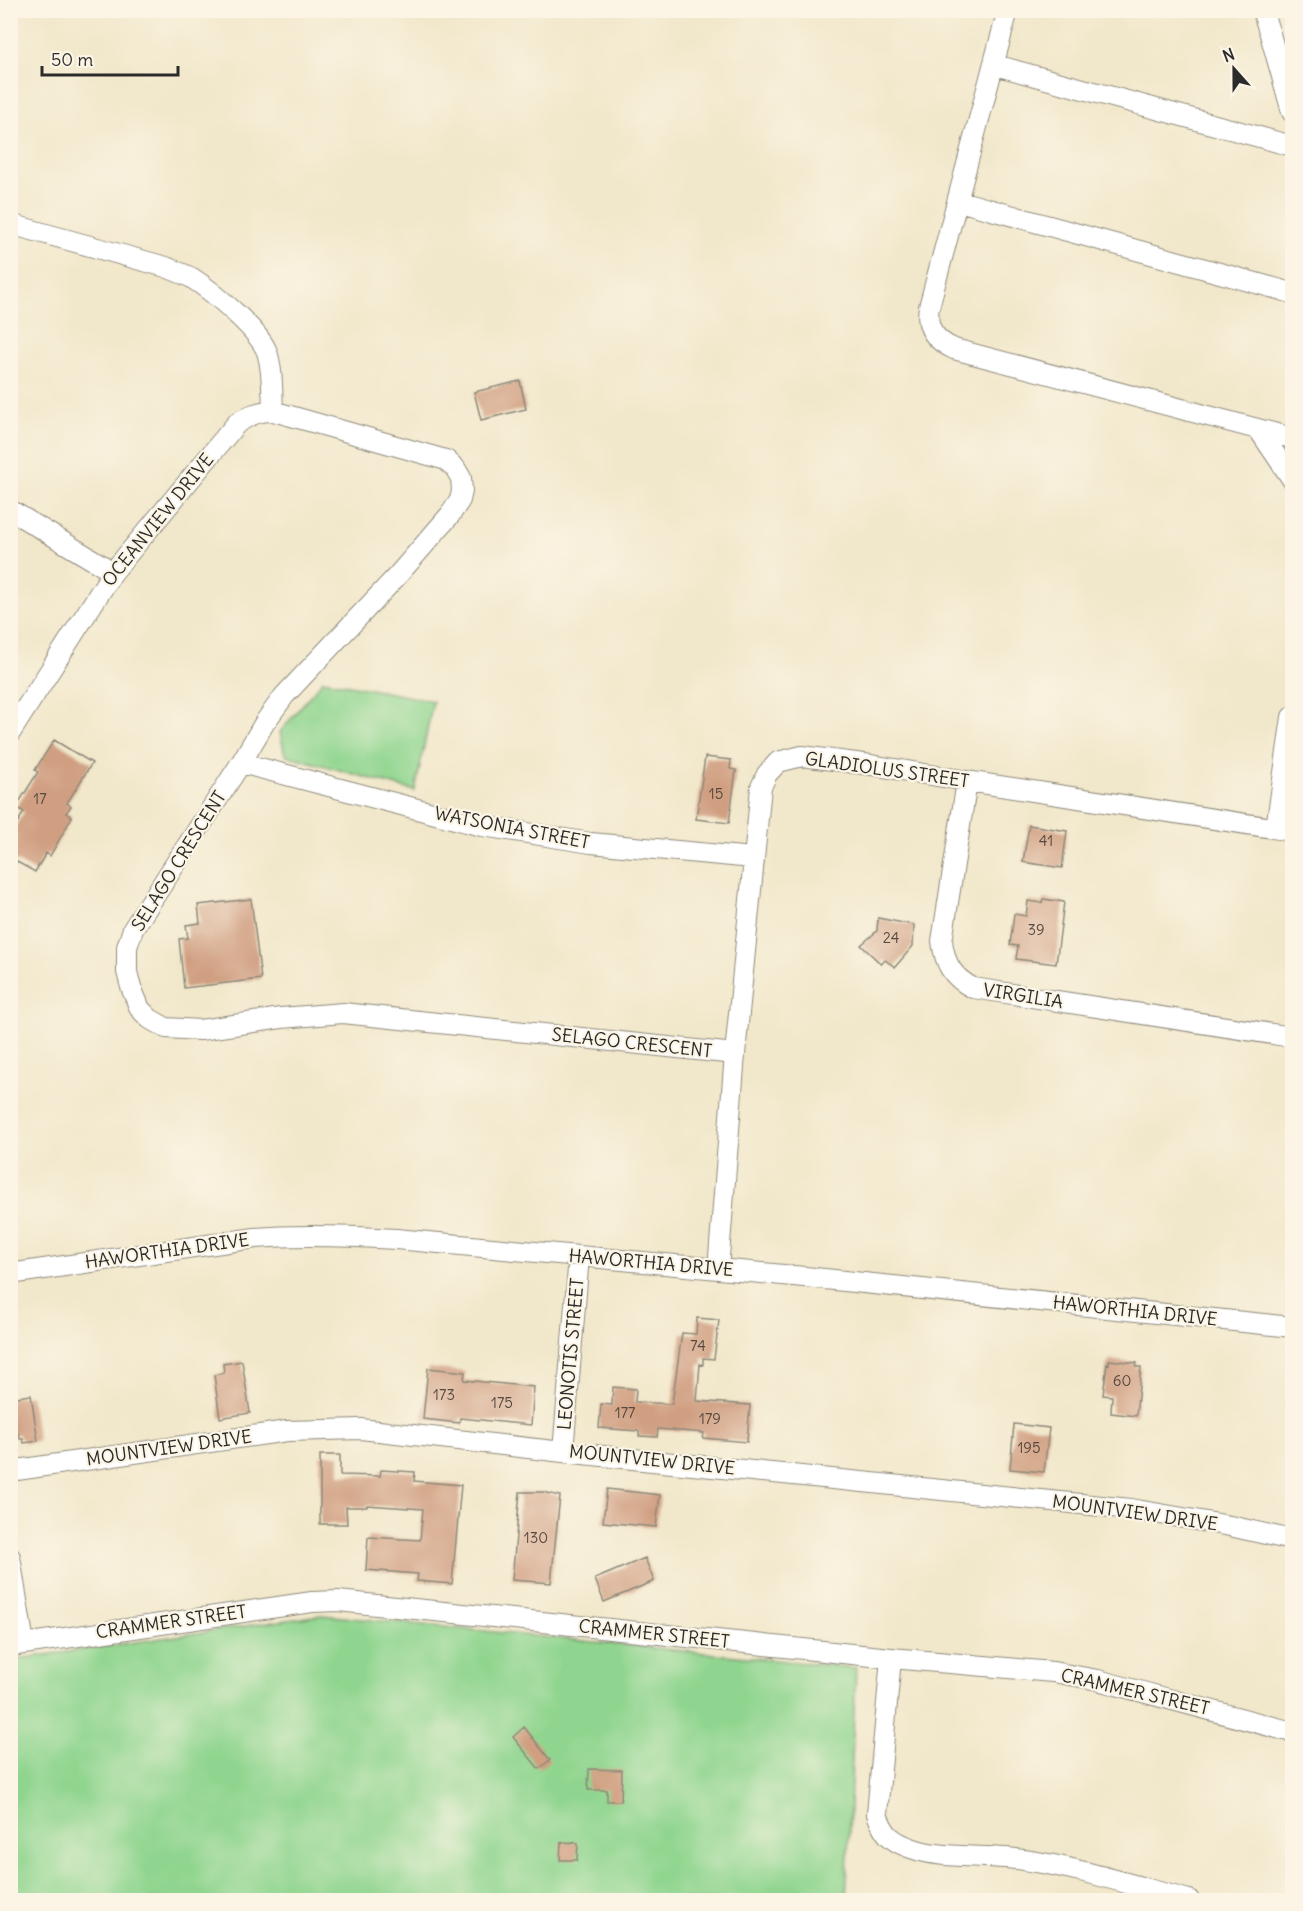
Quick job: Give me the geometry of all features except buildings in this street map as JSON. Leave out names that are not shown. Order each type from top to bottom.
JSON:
[{"type":"street","points":[[1008,10],[928,314],[931,329],[938,340],[954,350],[1293,438]]},
{"type":"street","points":[[1262,10],[1293,112]]},
{"type":"street","points":[[994,65],[1293,146]]},
{"type":"street","points":[[959,201],[1293,293]]},
{"type":"street","points":[[10,224],[166,267],[202,285],[259,337],[266,349],[272,369],[267,411]]},
{"type":"street","name":"OCEANVIEW DRIVE","points":[[10,734],[113,572],[237,423],[250,414],[267,411]]},
{"type":"street","name":"SELAGO CRESCENT","points":[[267,411],[446,460],[461,478],[462,491],[460,500],[450,515],[284,696],[265,722],[241,763],[133,929],[127,947],[127,972],[140,1009],[150,1019],[166,1028],[200,1030],[281,1018],[344,1013],[735,1054]]},
{"type":"street","points":[[1259,430],[1293,479]]},
{"type":"street","points":[[10,510],[113,572]]},
{"type":"street","points":[[1284,830],[1293,717]]},
{"type":"street","name":"GLADIOLUS STREET","points":[[718,1269],[735,1054],[761,788],[766,774],[778,762],[802,756],[871,765],[967,782],[1284,830]]},
{"type":"street","name":"WATSONIA STREET","points":[[241,763],[482,826],[591,843],[753,858]]},
{"type":"street","name":"VIRGILIA","points":[[967,782],[942,941],[948,967],[954,976],[973,988],[1293,1037]]},
{"type":"street","name":"HAWORTHIA DRIVE","points":[[10,1274],[255,1238],[335,1235],[718,1269],[1293,1327]]},
{"type":"street","name":"LEONOTIS STREET","points":[[563,1452],[579,1256]]},
{"type":"street","name":"MOUNTVIEW DRIVE","points":[[10,1471],[287,1431],[361,1429],[563,1452],[1131,1509],[1293,1540]]},
{"type":"street","points":[[10,1557],[17,1645]]},
{"type":"street","name":"CRAMMER STREET","points":[[17,1645],[312,1602],[338,1601],[1079,1676],[1293,1732]]},
{"type":"street","points":[[891,1658],[877,1814],[882,1829],[893,1841],[914,1849],[935,1853],[1000,1857],[1058,1866],[1189,1900]]},
{"type":"green space","points":[[323,680],[433,701],[415,791],[285,755],[280,732]]},
{"type":"green space","points":[[322,1615],[856,1668],[846,1900],[11,1900],[11,1660]]}]
